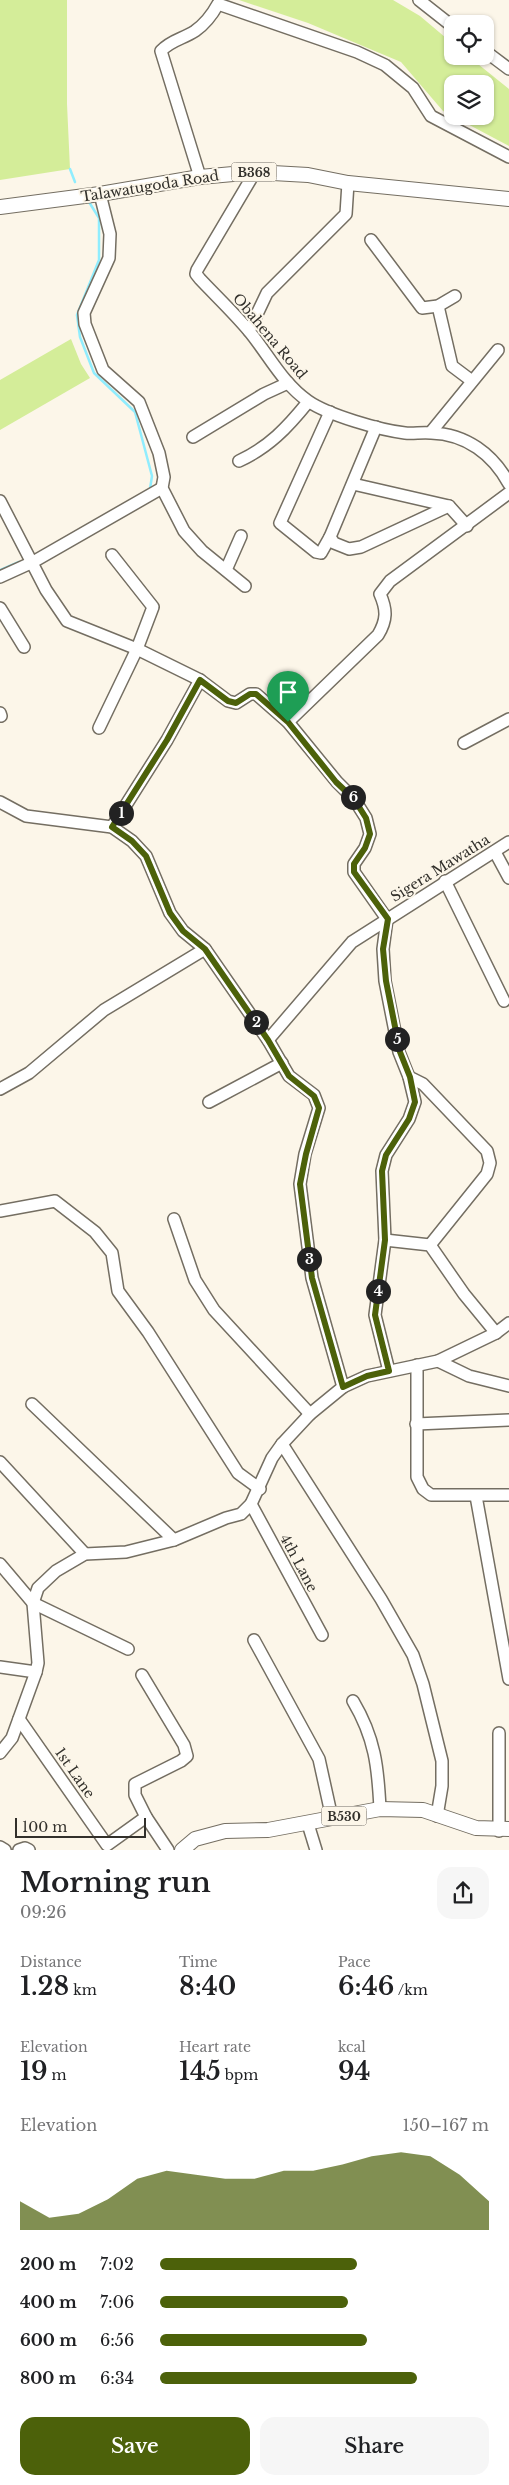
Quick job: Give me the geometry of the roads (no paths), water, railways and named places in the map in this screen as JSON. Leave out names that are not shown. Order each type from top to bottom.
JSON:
[{"type":"main road","name":"Talawatugoda Road","points":[[0,207],[100,194],[200,177],[255,172],[308,175],[348,183],[509,199]]},
{"type":"main road","name":"B530","points":[[182,1850],[195,1839],[225,1830],[268,1830],[380,1809],[423,1810],[476,1828],[504,1830]]},
{"type":"street","points":[[420,0],[444,20]]},
{"type":"street","points":[[200,177],[161,51],[168,43],[194,31],[210,18],[218,4],[356,52],[385,65],[413,88],[431,116],[509,157]]},
{"type":"street","points":[[494,58],[509,69]]},
{"type":"street","name":"Obahena Road","points":[[255,172],[196,274],[249,331],[288,383],[308,402],[330,412],[376,427],[406,434],[431,432],[456,435],[482,450],[504,474],[509,484]]},
{"type":"street","points":[[249,331],[267,293],[346,214],[348,183]]},
{"type":"street","points":[[100,194],[110,234],[109,258],[84,313],[85,324],[103,370],[138,402],[158,453],[164,477],[162,488],[184,532],[202,551],[246,586]]},
{"type":"street","points":[[371,240],[422,308],[438,306],[456,296]]},
{"type":"street","points":[[438,306],[452,366],[472,381]]},
{"type":"street","points":[[431,432],[498,350]]},
{"type":"street","points":[[193,437],[264,394],[288,383]]},
{"type":"street","points":[[239,461],[260,451],[288,426],[308,402]]},
{"type":"street","points":[[330,412],[280,523],[316,552],[321,553],[330,537],[376,427]]},
{"type":"street","points":[[353,484],[449,506],[467,526]]},
{"type":"street","points":[[0,577],[162,488]]},
{"type":"street","points":[[288,722],[378,635],[386,622],[386,606],[380,594],[390,581],[467,526],[509,493]]},
{"type":"street","points":[[0,501],[46,590],[67,621],[137,649],[200,680],[228,701],[236,703],[250,694],[256,694],[288,722],[336,782],[354,799],[366,818],[370,834],[365,848],[354,864],[354,872],[388,919]]},
{"type":"street","points":[[330,537],[334,543],[349,549],[362,546],[449,506]]},
{"type":"street","points":[[226,570],[241,536]]},
{"type":"street","points":[[99,728],[137,649],[153,607],[112,555]]},
{"type":"street","points":[[0,608],[24,648]]},
{"type":"street","points":[[112,827],[167,740],[200,680]]},
{"type":"street","points":[[464,743],[509,719]]},
{"type":"street","points":[[0,802],[26,816],[112,827],[132,841],[146,856],[170,913],[183,931],[205,949],[268,1040],[289,1076],[314,1096],[319,1108],[300,1184],[312,1278],[343,1387]]},
{"type":"street","name":"Sigera Mawatha","points":[[268,1040],[352,942],[509,842]]},
{"type":"street","points":[[495,852],[509,878]]},
{"type":"street","points":[[445,881],[504,1001]]},
{"type":"street","name":"Sigera Mawatha","points":[[388,919],[383,949],[386,981],[400,1052],[410,1077],[415,1102],[409,1119],[386,1155],[382,1171],[385,1240],[375,1315],[389,1371]]},
{"type":"street","points":[[0,1089],[29,1073],[104,1010],[205,949]]},
{"type":"street","points":[[209,1102],[282,1063]]},
{"type":"street","points":[[410,1077],[423,1084],[487,1151],[490,1163],[487,1174],[430,1245]]},
{"type":"street","points":[[0,1211],[55,1201],[96,1232],[112,1253],[118,1291],[148,1332],[238,1473],[260,1489]]},
{"type":"street","points":[[174,1219],[195,1280],[214,1310],[310,1414]]},
{"type":"street","points":[[385,1240],[430,1245],[464,1294],[496,1333]]},
{"type":"street","points":[[0,1753],[12,1738],[36,1672],[38,1663],[34,1603],[38,1588],[56,1571],[85,1554],[126,1552],[174,1540],[226,1518],[241,1514],[251,1504],[260,1489],[272,1458],[282,1444],[310,1414],[343,1387],[367,1376],[438,1361],[496,1333],[509,1324]]},
{"type":"street","points":[[438,1361],[469,1376],[509,1386]]},
{"type":"street","points":[[417,1365],[417,1477],[423,1489],[431,1494],[509,1495]]},
{"type":"street","points":[[32,1404],[174,1540]]},
{"type":"street","points":[[416,1424],[509,1420]]},
{"type":"street","points":[[282,1444],[381,1599],[413,1655],[423,1684],[442,1761],[442,1786],[437,1816]]},
{"type":"street","points":[[0,1462],[85,1554]]},
{"type":"street","points":[[476,1496],[509,1679]]},
{"type":"street","name":"4th Lane","points":[[251,1504],[322,1635]]},
{"type":"street","points":[[0,1564],[34,1603],[128,1649]]},
{"type":"street","points":[[254,1640],[319,1759],[332,1818]]},
{"type":"street","points":[[0,1667],[36,1672]]},
{"type":"street","points":[[142,1674],[184,1745],[187,1756],[181,1761],[135,1784],[135,1795],[146,1817],[168,1850]]},
{"type":"street","points":[[353,1701],[362,1716],[377,1763],[380,1809]]},
{"type":"street","name":"1st Lane","points":[[19,1719],[107,1845],[146,1817]]},
{"type":"street","points":[[499,1733],[504,1830]]},
{"type":"street","points":[[308,1824],[316,1850]]},
{"type":"street","points":[[0,1847],[5,1850]]},
{"type":"street","points":[[19,1850],[25,1848],[29,1850]]},
{"type":"waterway","points":[[70,169],[75,182]]},
{"type":"waterway","points":[[89,202],[99,218],[99,260],[77,315],[80,337],[94,373],[135,412],[152,476],[150,489]]},
{"type":"waterway","points":[[0,570],[19,562]]}]
